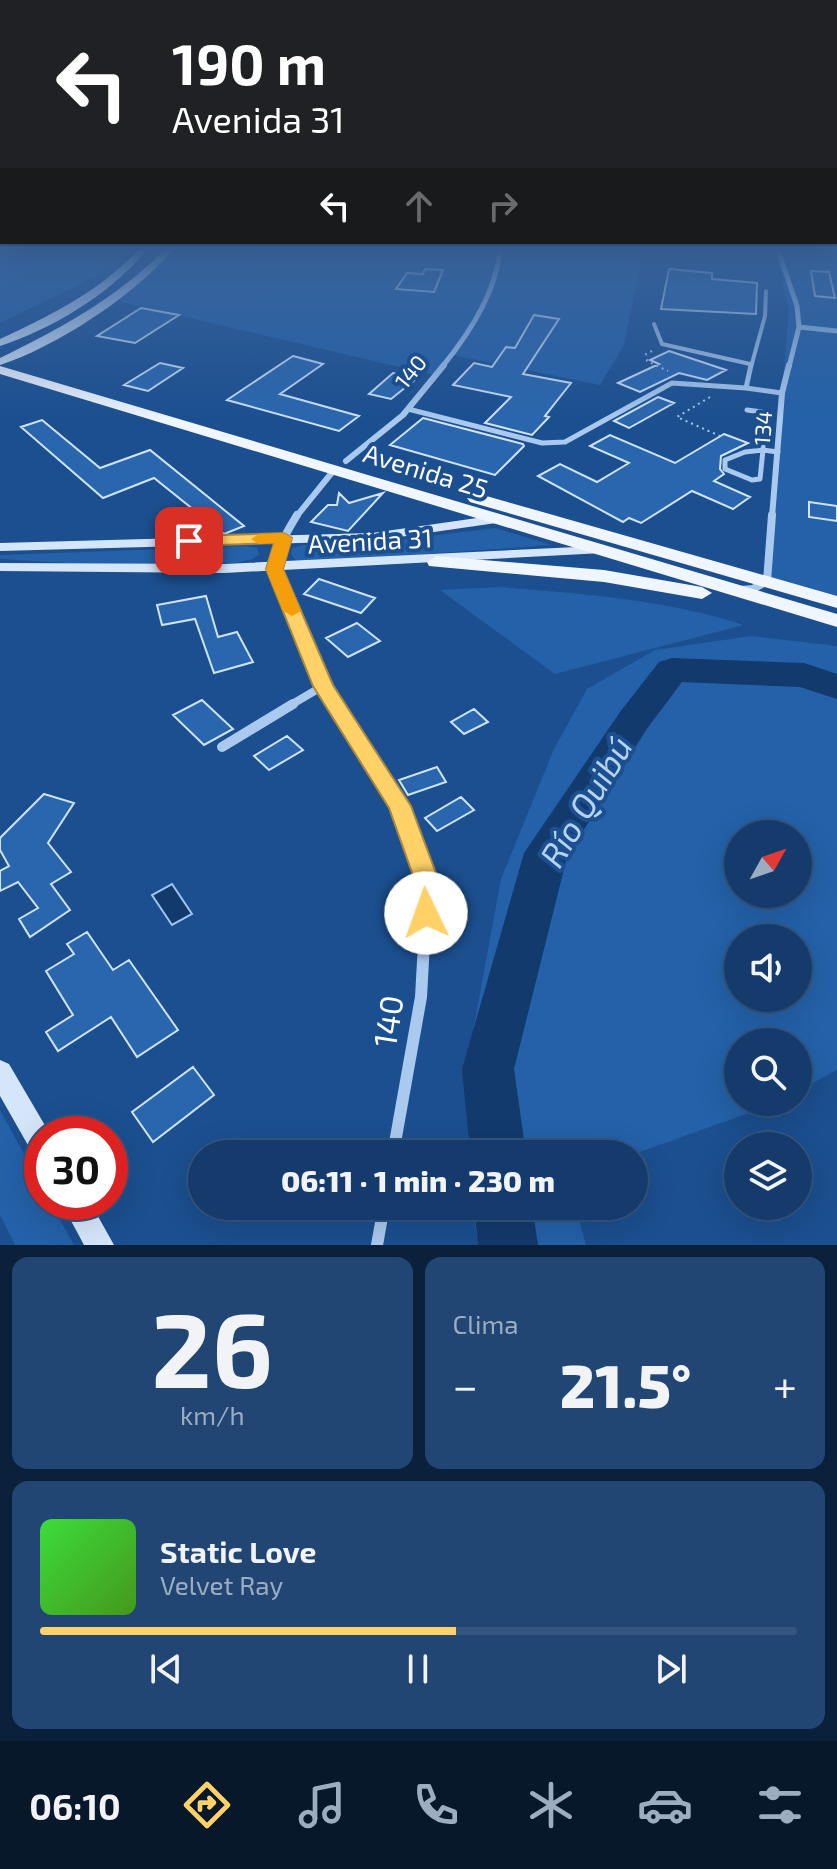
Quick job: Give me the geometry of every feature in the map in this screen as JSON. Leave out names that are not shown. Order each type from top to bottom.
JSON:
[{"type":"main road","points":[[1,359],[74,305]]},
{"type":"main road","points":[[1,359],[88,319],[106,305]]},
{"type":"main road","points":[[63,313],[82,313],[88,319]]},
{"type":"main road","name":"Avenida 25","points":[[1,359],[498,519],[837,622]]},
{"type":"main road","name":"Avenida 25","points":[[340,466],[546,518],[837,602]]},
{"type":"main road","points":[[498,519],[546,518]]},
{"type":"main road","name":"Avenida 31","points":[[0,547],[372,537],[498,519]]},
{"type":"main road","name":"Avenida 31","points":[[0,567],[102,572],[275,569],[436,562],[598,550]]},
{"type":"main road","points":[[436,562],[604,576],[726,597],[837,622]]},
{"type":"main road","points":[[0,1072],[25,1116]]},
{"type":"main road","points":[[85,1220],[100,1245]]},
{"type":"street","name":"140","points":[[395,1140],[421,997],[428,884],[400,806],[323,686],[275,569],[284,538],[301,508],[340,466],[408,409],[452,355],[483,305]]},
{"type":"street","name":"134","points":[[767,581],[782,393],[799,327],[797,305]]},
{"type":"street","points":[[799,327],[837,331]]},
{"type":"street","points":[[732,590],[753,589],[767,581]]},
{"type":"street","points":[[222,747],[323,686]]},
{"type":"street","points":[[377,1245],[381,1220]]},
{"type":"lane","points":[[746,388],[750,364],[768,314],[767,305]]},
{"type":"lane","points":[[654,324],[661,343],[750,364]]},
{"type":"lane","points":[[408,409],[542,443],[565,442],[672,383],[782,393]]},
{"type":"lane","points":[[747,410],[762,412],[760,449],[760,479],[752,480],[725,469],[725,460],[745,449],[760,449],[778,452]]},
{"type":"path","points":[[661,343],[646,354],[647,361],[674,374],[672,383]]},
{"type":"path","points":[[720,436],[677,417],[727,387]]},
{"type":"shaded area","points":[[0,305],[37,305],[0,323]]},
{"type":"shaded area","points":[[135,305],[632,305],[624,345],[600,385],[452,355],[434,375]]},
{"type":"shaded area","points":[[788,305],[837,305],[837,596],[767,581]]},
{"type":"shaded area","points":[[495,528],[552,545],[306,562],[296,561],[291,554],[292,548],[303,545],[373,543]]},
{"type":"shaded area","points":[[257,548],[259,554],[253,559],[236,563],[100,565],[0,559],[0,555]]},
{"type":"shaded area","points":[[500,587],[653,603],[744,625],[555,674],[440,590]]},
{"type":"shaded area","points":[[751,636],[837,646],[837,1070],[812,1083],[812,1028],[724,1028],[724,1116],[740,1116],[648,1149],[648,1140],[468,1140],[464,1080],[501,879],[554,749],[587,689],[655,650]]},
{"type":"shaded area","points":[[172,884],[192,914],[172,925],[152,895]]},
{"type":"shaded area","points":[[0,1110],[24,1154],[24,1220],[60,1220],[74,1245],[15,1245],[0,1215]]},
{"type":"shaded area","points":[[474,1220],[579,1220],[586,1245],[478,1245]]},
{"type":"building","points":[[662,305],[756,305],[756,314],[661,309]]},
{"type":"building","points":[[141,308],[179,315],[135,343],[97,336]]},
{"type":"building","points":[[534,315],[559,319],[523,374],[571,383],[545,416],[549,417],[532,435],[485,423],[511,397],[453,385],[474,363],[492,367],[506,347],[515,348]]},
{"type":"building","points":[[669,351],[726,370],[707,380],[679,373],[640,392],[618,383],[659,364],[650,360]]},
{"type":"building","points":[[293,356],[323,364],[280,394],[359,416],[339,431],[227,400]]},
{"type":"building","points":[[160,363],[183,368],[148,391],[124,385]]},
{"type":"building","points":[[393,373],[416,379],[391,399],[369,394]]},
{"type":"building","points":[[658,397],[674,403],[629,428],[614,421]]},
{"type":"building","points":[[423,418],[524,446],[495,475],[390,445]]},
{"type":"building","points":[[42,420],[100,468],[150,450],[244,526],[224,534],[154,478],[103,498],[21,427]]},
{"type":"building","points":[[724,434],[748,443],[721,456],[720,469],[724,474],[714,481],[750,497],[733,509],[692,491],[641,523],[629,518],[623,522],[538,476],[560,464],[597,482],[629,463],[590,446],[610,435],[675,463]]},
{"type":"building","points":[[339,493],[349,503],[383,493],[348,531],[311,522],[328,505],[337,505]]},
{"type":"building","points":[[809,502],[837,506],[837,521],[809,517]]},
{"type":"building","points":[[319,579],[375,598],[361,613],[304,594]]},
{"type":"building","points":[[206,596],[218,637],[237,632],[253,662],[214,673],[195,619],[162,625],[157,605]]},
{"type":"building","points":[[357,623],[380,641],[348,657],[326,638]]},
{"type":"building","points":[[202,700],[233,729],[204,745],[173,715]]},
{"type":"building","points":[[474,709],[488,722],[464,734],[451,722]]},
{"type":"building","points":[[287,736],[303,750],[269,770],[254,756]]},
{"type":"building","points":[[437,767],[446,782],[408,795],[399,780]]},
{"type":"building","points":[[44,794],[74,803],[48,843],[71,872],[51,884],[70,910],[30,937],[19,919],[38,908],[18,882],[0,891],[0,871],[9,866],[0,850],[0,838]]},
{"type":"building","points":[[461,797],[474,810],[437,831],[425,818]]},
{"type":"building","points":[[87,932],[113,970],[129,960],[178,1030],[137,1057],[111,1017],[58,1051],[46,1032],[73,1015],[46,971],[74,954],[67,944]]},
{"type":"building","points":[[193,1067],[214,1095],[153,1142],[132,1112]]},
{"type":"waterway","name":"Río Quibú","points":[[496,1140],[488,1069],[546,853],[633,721],[672,670],[804,675],[837,687]]},
{"type":"waterway","name":"Río Quibú","points":[[505,1220],[508,1245]]},
{"type":"slow traffic","points":[[259,539],[284,538],[275,569],[292,611]]},
{"type":"route","points":[[189,541],[284,538],[275,569],[323,686],[400,806],[428,884],[426,913]]}]
